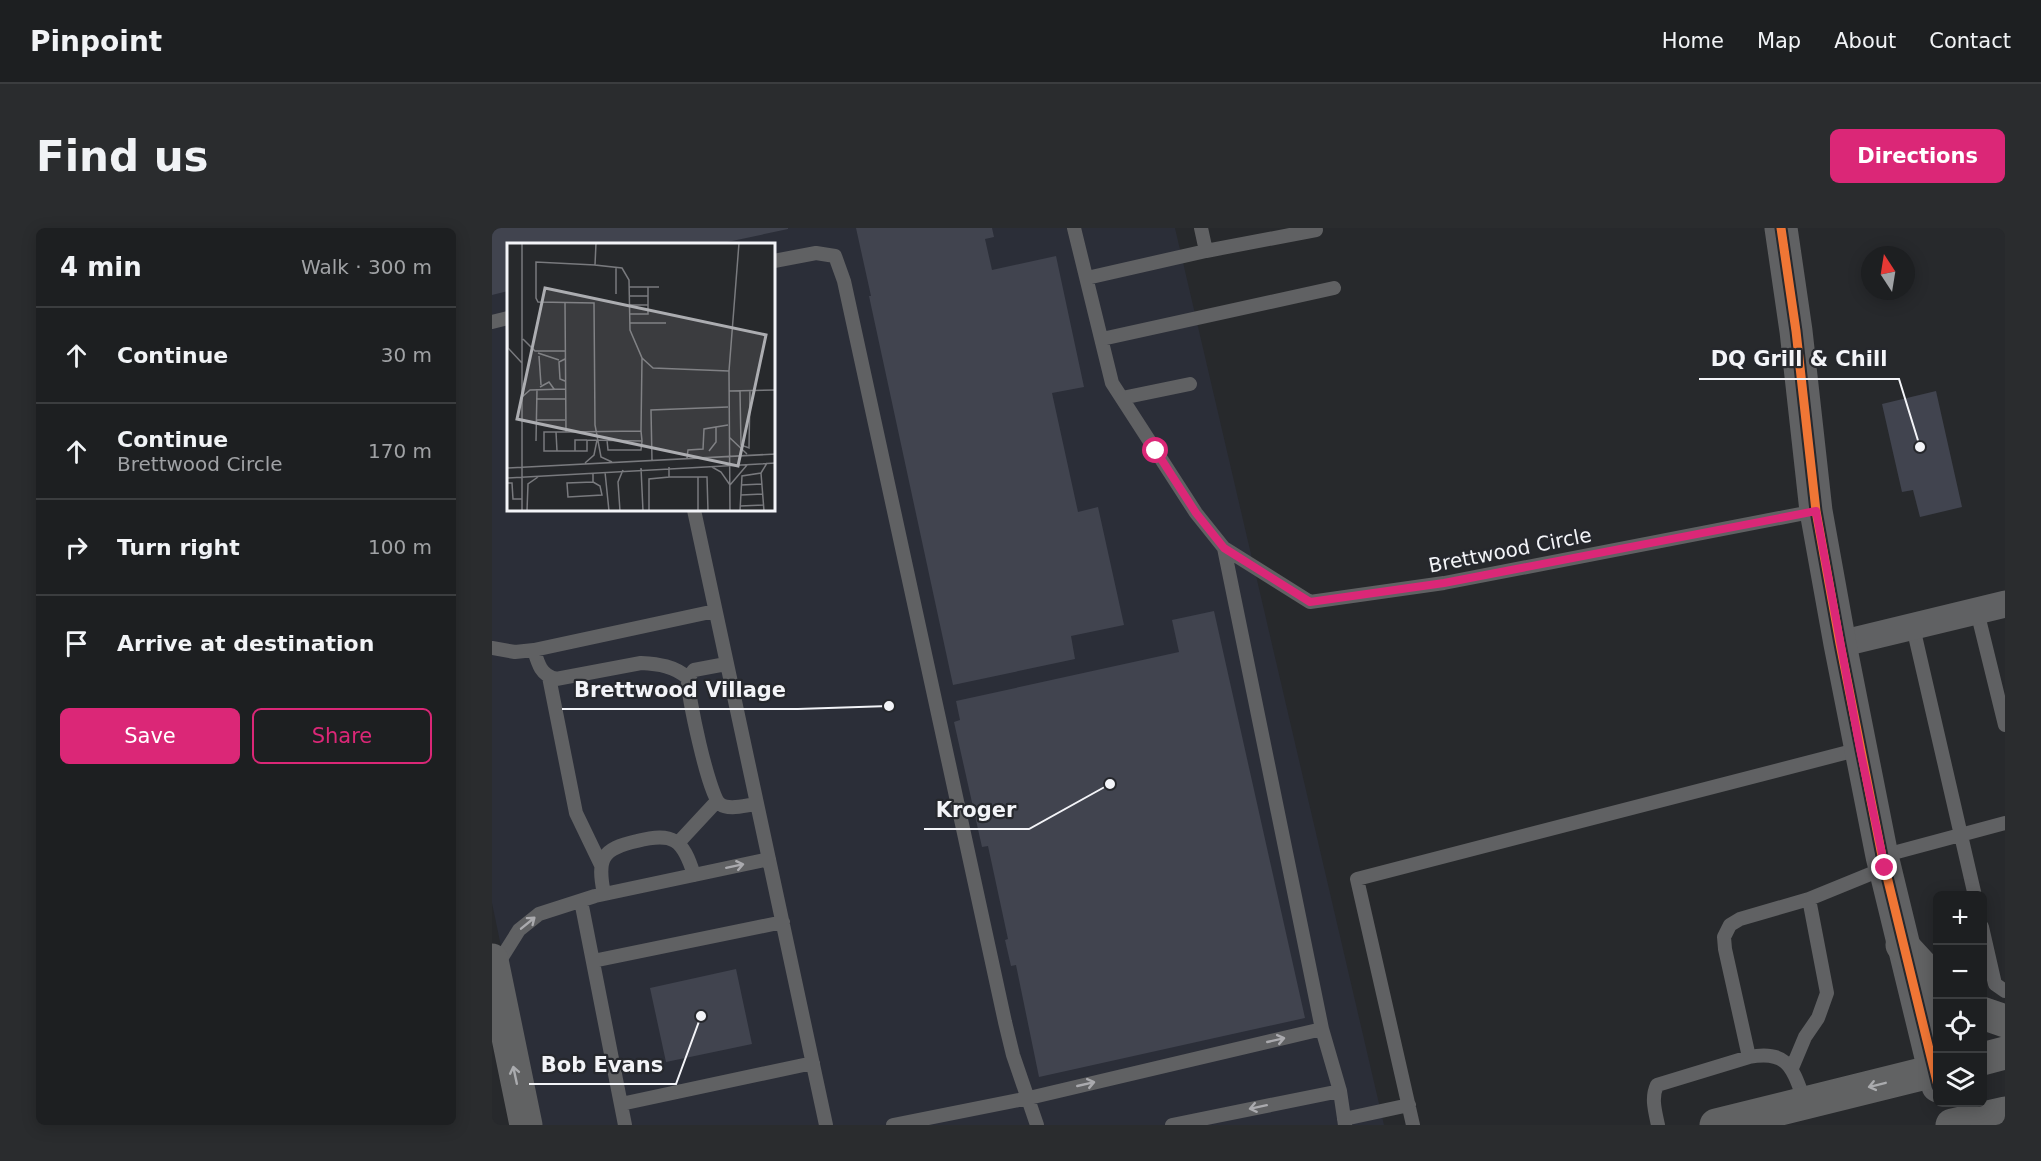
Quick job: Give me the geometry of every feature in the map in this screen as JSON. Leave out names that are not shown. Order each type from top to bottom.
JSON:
[{"type":"main road","points":[[1902,945],[1933,979]]},
{"type":"main road","points":[[493,965],[525,1125]]},
{"type":"main road","points":[[1987,1014],[2005,1021]]},
{"type":"main road","points":[[1987,1058],[2005,1053]]},
{"type":"main road","points":[[1716,1125],[1805,1103],[1933,1077]]},
{"type":"main road","points":[[1952,1125],[2005,1113]]},
{"type":"street","points":[[1781,228],[1796,331],[1816,511],[1840,644],[1883,862],[1933,1064]]},
{"type":"street","points":[[1840,644],[2005,604]]},
{"type":"street","points":[[1943,1107],[1947,1125]]},
{"type":"lane","points":[[1074,228],[1112,383],[1196,513],[1224,548],[1322,1029],[1340,1091],[1345,1122],[1408,1105]]},
{"type":"lane","points":[[1201,228],[1206,251]]},
{"type":"lane","points":[[1087,278],[1206,251],[1316,230]]},
{"type":"lane","points":[[776,261],[816,253],[834,256],[844,281],[1005,1022],[1013,1055],[1037,1125]]},
{"type":"lane","points":[[1102,339],[1334,288]]},
{"type":"lane","points":[[492,322],[507,318]]},
{"type":"lane","points":[[1122,398],[1190,384]]},
{"type":"lane","name":"Brettwood Circle","points":[[1224,548],[1310,602],[1444,583],[1816,511]]},
{"type":"lane","points":[[694,512],[826,1125]]},
{"type":"lane","points":[[492,648],[515,652],[534,650],[715,611]]},
{"type":"lane","points":[[1977,611],[2005,725]]},
{"type":"lane","points":[[1913,627],[1974,891]]},
{"type":"lane","points":[[534,650],[541,670],[549,677],[556,679],[641,663],[677,669],[688,678]]},
{"type":"lane","points":[[726,664],[694,670],[688,678],[689,693],[707,773],[717,801],[727,807],[757,804]]},
{"type":"lane","points":[[549,677],[576,813],[601,865],[604,894]]},
{"type":"lane","points":[[1413,1125],[1357,879],[1860,749]]},
{"type":"lane","points":[[678,843],[717,801]]},
{"type":"lane","points":[[1749,1057],[1725,949],[1724,937],[1730,925],[1740,919],[1809,899],[1883,862],[1962,834],[2005,823]]},
{"type":"lane","points":[[601,865],[610,849],[622,844],[664,836],[678,843],[688,856],[694,875]]},
{"type":"lane","points":[[493,965],[519,930],[539,914],[604,894],[769,860]]},
{"type":"lane","points":[[1792,1068],[1805,1037],[1818,1018],[1827,993],[1809,899]]},
{"type":"lane","points":[[581,901],[625,1125]]},
{"type":"lane","points":[[593,961],[783,922]]},
{"type":"lane","points":[[1987,945],[1995,984],[2005,991]]},
{"type":"lane","points":[[893,1125],[1029,1098],[1322,1029]]},
{"type":"lane","points":[[1658,1125],[1654,1103],[1654,1093],[1658,1085],[1765,1054],[1776,1056],[1792,1068],[1805,1103]]},
{"type":"lane","points":[[621,1104],[813,1063]]},
{"type":"lane","points":[[1172,1125],[1340,1091]]},
{"type":"shaded area","points":[[492,228],[1175,228],[1384,1125],[538,1125],[492,903]]},
{"type":"building","points":[[492,228],[788,228],[723,243],[507,243],[507,291],[492,295]]},
{"type":"building","points":[[856,228],[992,228],[994,237],[985,239],[992,270],[1056,256],[1084,387],[1052,393],[1078,512],[1098,507],[1124,625],[1071,636],[1075,659],[953,685]]},
{"type":"building","points":[[1936,391],[1962,507],[1920,517],[1913,490],[1902,492],[1882,404]]},
{"type":"building","points":[[1214,611],[1305,1018],[1039,1077],[1016,965],[1011,966],[1005,940],[1008,939],[988,846],[982,847],[954,722],[960,720],[956,701],[1179,652],[1172,620]]},
{"type":"building","points":[[736,969],[752,1044],[666,1062],[650,988]]},
{"type":"cycle path","points":[[1781,228],[1796,331],[1816,511],[1840,644],[1882,856],[1933,1065]]},
{"type":"place","name":"DQ Grill & Chill","points":[[1920,447]]},
{"type":"place","name":"Brettwood Village","points":[[889,706]]},
{"type":"place","name":"Kroger","points":[[1110,784]]},
{"type":"place","name":"Bob Evans","points":[[701,1016]]},
{"type":"route","points":[[1156,451],[1196,513],[1224,548],[1310,602],[1444,583],[1816,511],[1860,749],[1885,868]]}]
